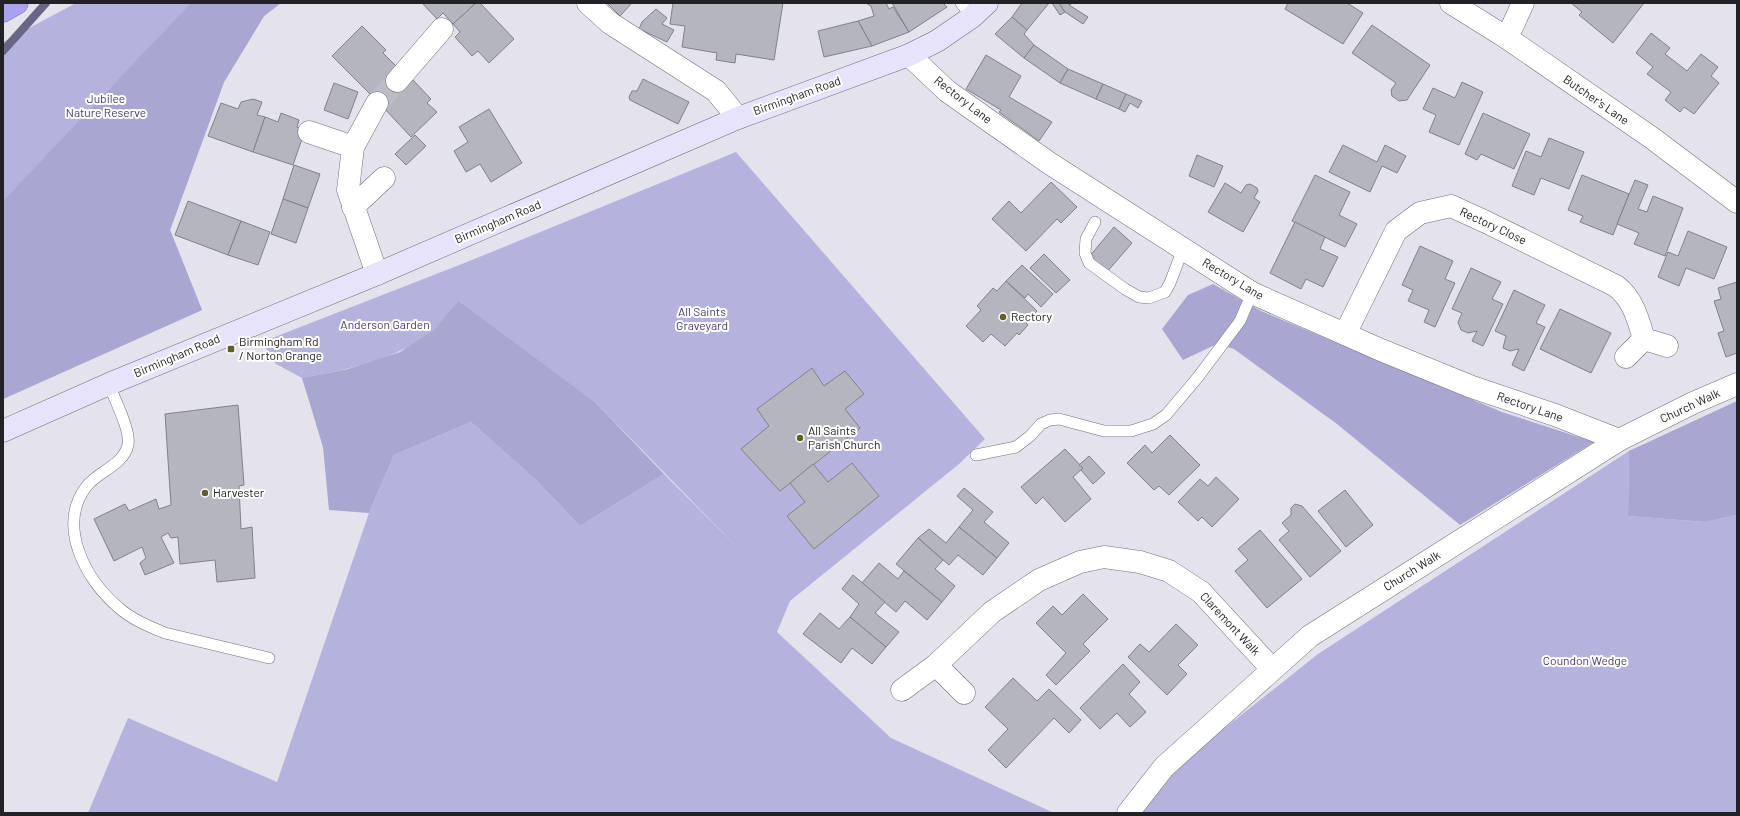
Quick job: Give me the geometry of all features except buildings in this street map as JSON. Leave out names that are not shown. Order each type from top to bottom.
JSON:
[{"type":"highway","points":[[3,11],[17,3]]},
{"type":"street","points":[[588,3],[610,23],[716,91],[738,118]]},
{"type":"street","name":"Butcher's Lane","points":[[1451,3],[1507,38],[1652,138],[1737,202]]},
{"type":"street","points":[[1507,38],[1523,3]]},
{"type":"street","name":"Birmingham Road","points":[[3,430],[109,384],[377,274],[738,118],[909,55],[937,41],[973,8]]},
{"type":"street","points":[[397,81],[442,29]]},
{"type":"street","name":"Rectory Lane","points":[[909,55],[948,91],[1049,163],[1252,293],[1472,387],[1555,415],[1619,440]]},
{"type":"street","points":[[377,103],[353,147],[348,190],[377,274]]},
{"type":"street","points":[[309,132],[353,147]]},
{"type":"street","points":[[353,207],[384,178]]},
{"type":"street","name":"Rectory Close","points":[[1345,334],[1396,231],[1420,213],[1451,206],[1616,286],[1624,292],[1632,305],[1644,339]]},
{"type":"street","points":[[1626,357],[1644,339],[1667,346]]},
{"type":"street","name":"Church Walk","points":[[1128,813],[1164,767],[1310,636],[1619,440],[1693,403],[1737,384]]},
{"type":"street","name":"Claremont Walk","points":[[902,690],[936,665],[992,612],[1039,580],[1080,562],[1104,557],[1140,562],[1169,571],[1202,592],[1272,669]]},
{"type":"street","points":[[936,665],[964,693]]},
{"type":"lane","points":[[1095,222],[1086,239],[1085,253],[1089,263],[1124,289],[1139,297],[1149,298],[1165,292],[1184,249]]},
{"type":"lane","points":[[976,455],[1016,447],[1030,436],[1041,424],[1050,420],[1059,419],[1104,431],[1131,432],[1153,424],[1166,415],[1198,377],[1240,321],[1252,293]]},
{"type":"lane","points":[[109,384],[127,429],[128,444],[120,460],[87,485],[78,499],[74,517],[75,538],[84,566],[100,589],[118,607],[137,621],[165,633],[269,658]]},
{"type":"green space","name":"Jubilee Nature Reserve","points":[[76,3],[281,3],[264,16],[224,82],[170,230],[202,310],[3,399],[3,42]]},
{"type":"green space","name":"Jubilee Nature Reserve","points":[[191,3],[281,3],[264,16],[224,82],[170,230],[202,310],[3,399],[3,201]]},
{"type":"green space","points":[[736,152],[985,439],[959,464],[790,601],[777,632],[891,738],[1054,813],[88,813],[128,718],[277,782],[369,513],[394,455],[471,422],[536,480],[580,526],[664,474],[740,550],[595,402],[457,302],[434,330],[405,349],[371,362],[319,375],[302,378],[276,364],[262,342],[467,262]]},
{"type":"green space","points":[[1213,284],[1261,311],[1502,412],[1594,442],[1460,525],[1337,424],[1234,349],[1217,344],[1183,360],[1162,329],[1188,295]]},
{"type":"green space","points":[[458,301],[595,402],[664,474],[580,526],[536,480],[471,422],[394,455],[369,513],[329,510],[323,447],[302,378],[348,369],[400,352],[434,330]]},
{"type":"green space","points":[[1737,401],[1737,515],[1705,522],[1628,516],[1629,451]]},
{"type":"green space","name":"Coundon Wedge","points":[[1629,451],[1628,516],[1705,522],[1737,515],[1737,813],[1142,813],[1177,766],[1318,654]]},
{"type":"waterway","points":[[3,51],[46,3]]},
{"type":"tunnel","points":[[377,103],[397,81]]},
{"type":"place","name":"Rectory","points":[[1003,317]]},
{"type":"place","name":"Birmingham Rd / Norton Grange","points":[[231,349]]},
{"type":"place","name":"All Saints Parish Church","points":[[800,438]]},
{"type":"place","name":"Harvester","points":[[205,493]]},
{"type":"park label","name":"All Saints Graveyard","points":[[702,319]]},
{"type":"park label","name":"Anderson Garden","points":[[385,325]]}]
